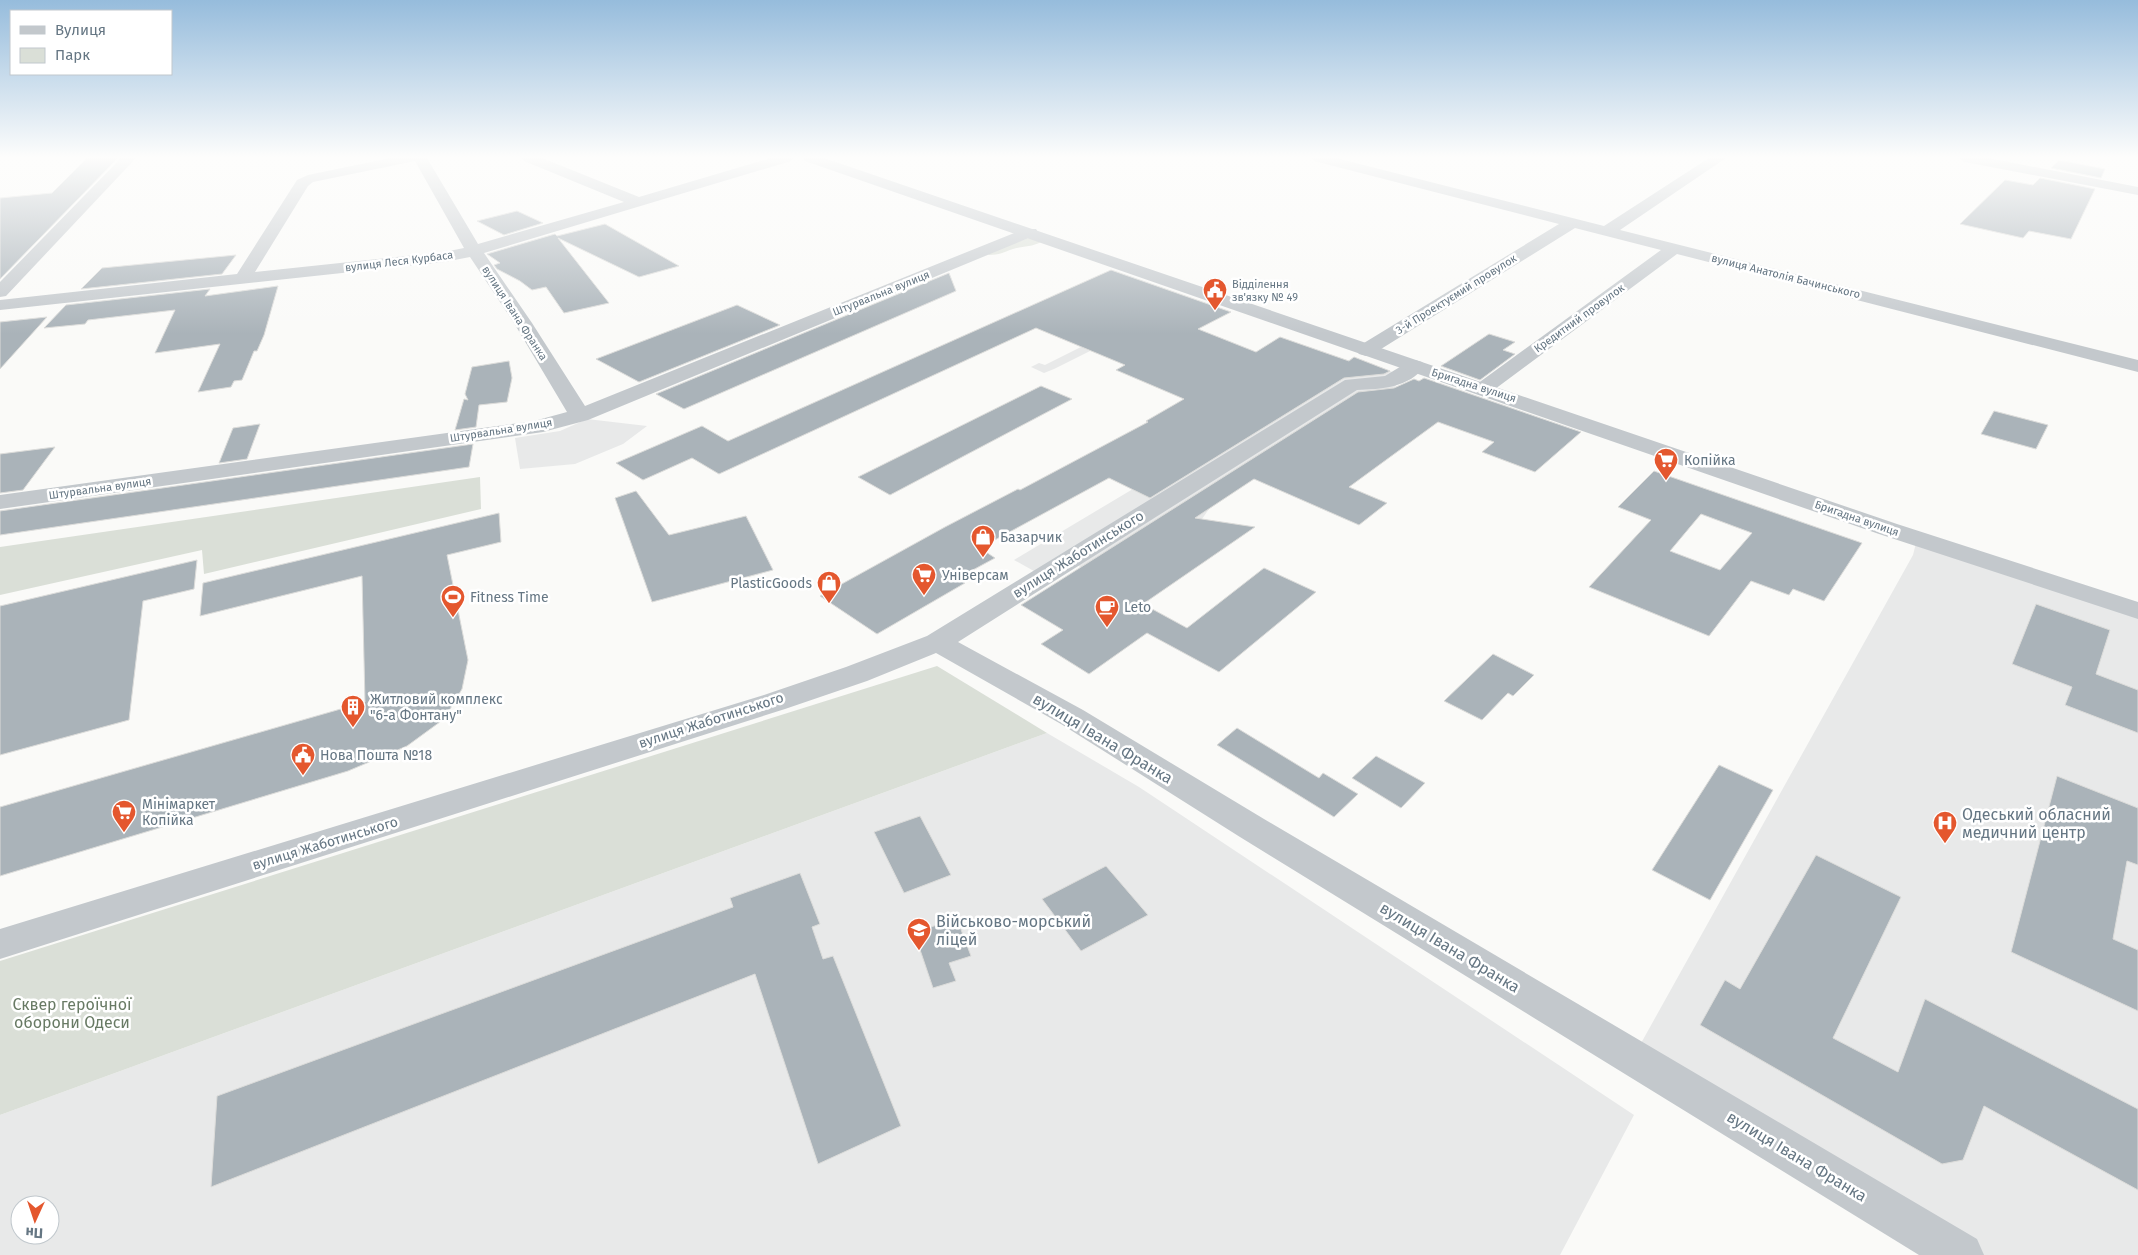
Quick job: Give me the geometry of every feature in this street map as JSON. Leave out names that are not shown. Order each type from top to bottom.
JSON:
[{"type":"street","points":[[0,292],[72,217]]},
{"type":"street","points":[[242,280],[281,217]]},
{"type":"street","name":"вулиця Івана Франка","points":[[454,217],[474,251],[523,324],[580,415]]},
{"type":"street","name":"вулиця Леся Курбаса","points":[[0,305],[444,257],[474,251],[589,217]]},
{"type":"street","name":"Бригадна вулиця","points":[[984,217],[1888,529],[2138,611]]},
{"type":"street","name":"вулиця Анатолія Бачинського","points":[[1551,217],[2138,366]]},
{"type":"street","points":[[1607,231],[1629,217]]},
{"type":"street","name":"3-й Проектуємий провулок","points":[[1366,350],[1573,222]]},
{"type":"street","name":"Штурвальна вулиця","points":[[0,502],[535,427],[580,415],[1030,232]]},
{"type":"street","name":"Кредитний провулок","points":[[1484,388],[1674,248]]},
{"type":"street","name":"вулиця Жаботинського","points":[[0,944],[501,788],[837,680],[937,642],[1352,384],[1390,382],[1407,363]]},
{"type":"street","name":"вулиця Івана Франка","points":[[937,642],[1072,717],[1252,828],[1961,1255]]},
{"type":"shaded area","points":[[1081,347],[1090,351],[1044,373],[1031,367],[1039,363],[1045,365]]},
{"type":"shaded area","points":[[1354,357],[1395,373],[1396,386],[1232,487],[1238,489],[1209,509],[1202,519],[1255,527],[1153,597],[1091,573],[1075,564],[1050,580],[1014,560]]},
{"type":"shaded area","points":[[587,419],[647,426],[623,444],[575,464],[520,469],[515,438],[560,431]]},
{"type":"shaded area","name":"Одеський обласний медичний центр","points":[[1916,543],[2138,603],[2138,1255],[1981,1255],[1635,1054],[1913,555]]},
{"type":"shaded area","name":"Військово-морський ліцей","points":[[1047,733],[1139,787],[1634,1115],[1560,1255],[0,1255],[0,1115]]},
{"type":"green space","points":[[1029,238],[1041,242],[996,254],[989,255],[986,252]]},
{"type":"green space","points":[[480,477],[481,509],[204,574],[202,550],[0,595],[0,547]]},
{"type":"green space","name":"Сквер героїчної оборони Одеси","points":[[937,666],[1047,733],[0,1115],[0,961]]},
{"type":"building","points":[[0,217],[61,217],[0,279]]},
{"type":"building","points":[[495,217],[529,217],[543,223],[504,235],[477,221]]},
{"type":"building","points":[[1968,217],[2082,217],[2071,239],[2029,231],[2023,238],[1960,224]]},
{"type":"building","points":[[605,224],[679,266],[639,277],[558,238],[609,303],[564,313],[546,287],[532,290],[520,281],[497,269],[494,265],[500,263],[487,254],[555,234],[557,236]]},
{"type":"building","points":[[236,255],[222,274],[81,289],[102,268]]},
{"type":"building","points":[[1111,270],[1231,312],[1198,329],[1256,352],[1280,337],[1349,361],[1354,357],[1390,371],[1384,374],[1344,378],[1150,498],[1109,478],[980,548],[995,558],[958,578],[965,583],[877,634],[820,596],[945,527],[1018,489],[1020,490],[1148,422],[1146,421],[1184,399],[1116,370],[1125,365],[1036,328],[719,474],[692,458],[643,480],[616,463],[702,426],[728,441]]},
{"type":"building","points":[[949,273],[956,291],[684,409],[656,394]]},
{"type":"building","points":[[278,286],[264,335],[257,351],[254,351],[242,380],[234,381],[231,387],[198,392],[220,344],[155,353],[175,310],[88,320],[85,324],[44,328],[66,305],[210,289],[205,296]]},
{"type":"building","points":[[737,305],[780,325],[639,382],[596,359]]},
{"type":"building","points":[[47,317],[0,369],[0,322]]},
{"type":"building","points":[[1489,334],[1515,342],[1503,350],[1515,354],[1480,380],[1441,366]]},
{"type":"building","points":[[509,361],[512,378],[507,402],[479,405],[476,427],[455,430],[464,399],[468,400],[465,394],[472,367]]},
{"type":"building","points":[[1424,378],[1581,432],[1535,472],[1482,452],[1494,442],[1438,422],[1349,487],[1387,503],[1359,525],[1254,479],[1195,518],[1255,527],[1143,604],[1187,628],[1264,568],[1316,592],[1219,672],[1147,633],[1089,674],[1041,644],[1063,630],[1021,605],[1358,392],[1394,388],[1414,379],[1419,381]]},
{"type":"building","points":[[1041,386],[1072,399],[890,495],[858,477]]},
{"type":"building","points":[[1994,411],[2048,425],[2036,449],[1981,434]]},
{"type":"building","points":[[260,424],[247,459],[219,463],[233,428]]},
{"type":"building","points":[[473,444],[469,467],[0,535],[0,511]]},
{"type":"building","points":[[55,447],[23,490],[0,493],[0,454]]},
{"type":"building","points":[[1654,471],[1862,543],[1824,601],[1793,589],[1789,595],[1751,581],[1709,636],[1589,587],[1651,520],[1618,507]],"holes":[[[1701,514],[1752,533],[1720,570],[1670,551]]]},
{"type":"building","points":[[636,491],[669,535],[746,516],[773,570],[652,602],[615,498]]},
{"type":"building","name":"Житловий комплекс \"6-а Фонтану\"","points":[[499,513],[501,542],[447,555],[468,660],[462,689],[444,719],[407,746],[348,771],[0,876],[0,807],[365,702],[362,576],[200,616],[203,583]]},
{"type":"building","points":[[197,560],[194,589],[143,601],[129,720],[0,755],[0,606]]},
{"type":"building","points":[[2036,604],[2110,630],[2096,674],[2138,690],[2138,733],[2065,705],[2072,687],[2012,664]]},
{"type":"building","points":[[1493,654],[1534,675],[1513,696],[1508,693],[1482,720],[1444,701]]},
{"type":"building","points":[[1237,728],[1319,778],[1323,773],[1358,794],[1334,817],[1217,745]]},
{"type":"building","points":[[1376,756],[1425,783],[1401,808],[1352,778]]},
{"type":"building","points":[[1719,765],[1773,790],[1710,900],[1652,870]]},
{"type":"building","points":[[2057,776],[2138,808],[2138,865],[2127,861],[2113,939],[2138,950],[2138,1011],[2011,952]]},
{"type":"building","points":[[920,816],[951,875],[904,893],[874,832]]},
{"type":"building","points":[[1816,855],[1901,897],[1833,1038],[1898,1072],[1925,999],[2138,1109],[2138,1190],[1984,1106],[1963,1160],[1942,1164],[1700,1025],[1725,980],[1740,989]]},
{"type":"building","points":[[1106,866],[1148,915],[1081,951],[1042,899]]},
{"type":"building","points":[[800,873],[820,924],[812,927],[823,959],[833,956],[901,1126],[818,1164],[755,974],[211,1187],[217,1096],[733,907],[730,898]]},
{"type":"building","points":[[957,919],[971,956],[949,963],[956,981],[933,988],[914,932]]},
{"type":"place","name":"Відділення зв'язку № 49","points":[[1215,311]]},
{"type":"place","name":"Копійка","points":[[1666,481]]},
{"type":"place","name":"Базарчик","points":[[983,558]]},
{"type":"place","name":"Універсам","points":[[924,596]]},
{"type":"place","name":"PlasticGoods","points":[[829,604]]},
{"type":"place","name":"Fitness Time","points":[[453,618]]},
{"type":"place","name":"Leto","points":[[1107,628]]},
{"type":"place","name":"Житловий комплекс \"6-а Фонтану\"","points":[[353,728]]},
{"type":"place","name":"Нова Пошта №18","points":[[303,776]]},
{"type":"place","name":"Мінімаркет Копійка","points":[[124,833]]},
{"type":"place","name":"Одеський обласний медичний центр","points":[[1945,844]]},
{"type":"place","name":"Військово-морський ліцей","points":[[919,951]]}]
